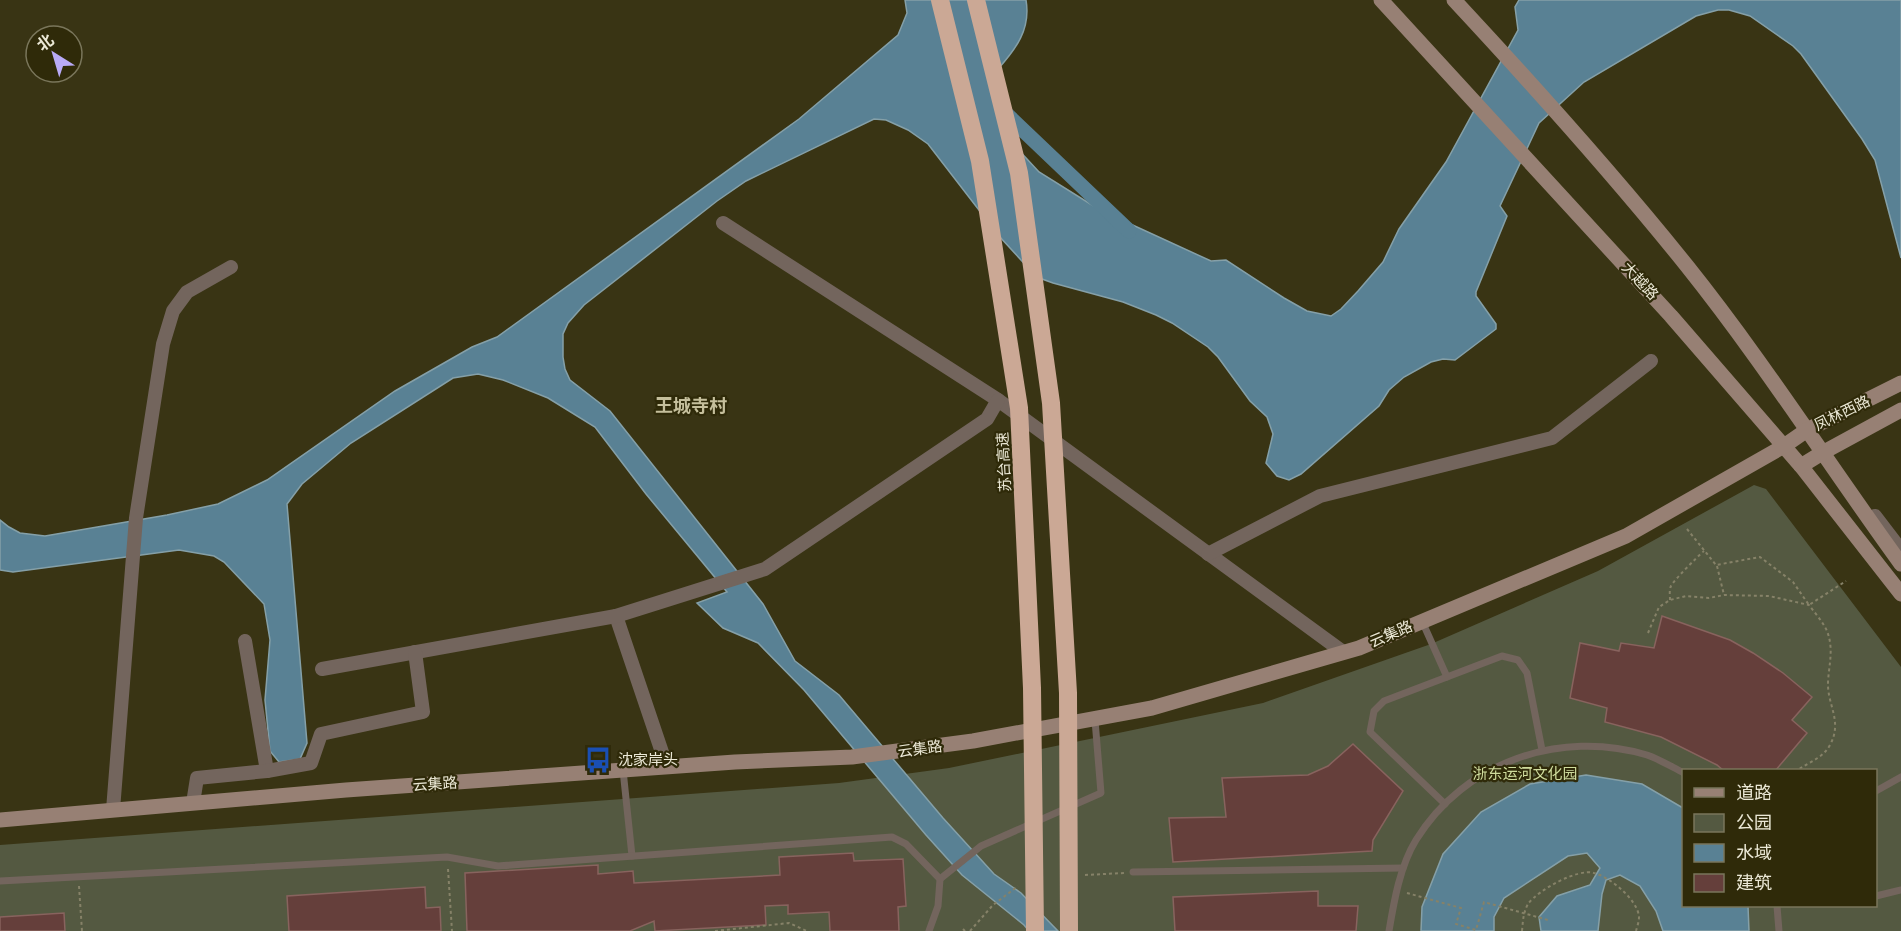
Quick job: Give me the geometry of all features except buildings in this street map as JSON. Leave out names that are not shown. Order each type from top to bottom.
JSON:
[{"type":"highway","name":"苏台高速","points":[[940,0],[980,161],[1019,408],[1032,688],[1035,931]]},
{"type":"highway","points":[[976,0],[1019,173],[1051,404],[1068,693],[1069,931]]},
{"type":"street","name":"大越路","points":[[1381,0],[1489,115],[1785,446],[1901,594]]},
{"type":"street","points":[[1454,0],[1561,119],[1687,266],[1901,559]]},
{"type":"street","points":[[723,223],[998,400],[1343,652]]},
{"type":"street","points":[[113,810],[136,518],[163,344],[172,311],[187,292],[231,267]]},
{"type":"street","points":[[1208,554],[1320,496],[1552,438],[1651,361]]},
{"type":"street","name":"凤林西路","points":[[1785,446],[1807,430],[1901,383]]},
{"type":"street","points":[[322,669],[616,616],[765,568],[987,418],[998,400]]},
{"type":"street","name":"凤林西路","points":[[1801,466],[1901,410]]},
{"type":"street","name":"云集路","points":[[0,820],[623,770],[852,757],[973,741],[1095,720],[1152,708],[1359,648],[1626,536],[1785,446]]},
{"type":"street","points":[[616,616],[667,767]]},
{"type":"street","points":[[245,641],[267,771]]},
{"type":"street","points":[[193,803],[197,778],[267,771],[311,762],[321,734],[423,712],[415,652]]},
{"type":"lane","points":[[1422,621],[1447,677]]},
{"type":"lane","points":[[1444,804],[1370,732],[1374,711],[1384,701],[1502,656],[1518,660],[1527,673],[1542,750]]},
{"type":"lane","points":[[929,931],[938,906],[940,879],[981,846],[1101,794],[1095,720]]},
{"type":"lane","points":[[1389,931],[1403,868],[1416,840],[1444,804],[1474,779],[1506,761],[1542,750],[1595,745],[1648,755],[1682,772]]},
{"type":"lane","points":[[623,770],[632,856]]},
{"type":"lane","points":[[1877,790],[1901,777]]},
{"type":"lane","points":[[0,881],[447,857],[498,866],[892,837],[906,844],[940,879]]},
{"type":"lane","points":[[1133,872],[1403,868]]},
{"type":"lane","points":[[1877,896],[1901,890]]},
{"type":"lane","points":[[1777,907],[1779,931]]},
{"type":"path","points":[[1687,529],[1716,565],[1724,596]]},
{"type":"path","points":[[1670,600],[1669,589],[1672,582],[1704,551]]},
{"type":"path","points":[[1716,565],[1760,557],[1793,582],[1827,631],[1832,650],[1828,682],[1830,699],[1836,715],[1835,732],[1829,747],[1801,769]]},
{"type":"path","points":[[1648,633],[1659,607],[1670,600],[1686,596],[1709,598],[1769,596],[1809,605],[1846,581]]},
{"type":"path","points":[[447,857],[452,931]]},
{"type":"path","points":[[1522,931],[1524,913],[1530,902],[1546,889],[1564,879],[1586,872],[1595,873],[1611,882],[1631,900],[1639,915],[1636,931]]},
{"type":"path","points":[[79,877],[82,931]]},
{"type":"path","points":[[1398,891],[1461,908],[1456,924],[1476,930],[1484,902],[1548,920]]},
{"type":"path","points":[[715,931],[789,923],[807,931]]},
{"type":"green space","name":"浙东运河文化园","points":[[1754,485],[1766,489],[1901,667],[1901,931],[0,931],[0,845],[839,783],[949,768],[1263,703],[1431,644],[1598,571]]},
{"type":"water","points":[[905,0],[1026,0],[1026,20],[1021,38],[998,69],[1015,146],[1039,172],[1100,210],[1211,261],[1226,260],[1307,311],[1331,316],[1341,309],[1383,262],[1399,229],[1446,162],[1518,30],[1515,7],[1519,0],[1901,0],[1901,258],[1875,160],[1801,54],[1750,16],[1729,10],[1718,10],[1696,16],[1584,82],[1539,123],[1500,206],[1507,216],[1476,292],[1476,296],[1496,324],[1496,329],[1455,360],[1443,359],[1431,362],[1404,377],[1389,390],[1379,406],[1301,474],[1289,480],[1277,476],[1266,463],[1273,434],[1267,417],[1250,401],[1208,347],[1156,315],[1123,302],[1053,283],[1032,272],[999,236],[928,144],[908,130],[886,120],[874,119],[746,181],[584,305],[568,323],[563,334],[563,357],[570,380],[610,411],[763,604],[795,661],[839,695],[943,818],[994,874],[1021,893],[1058,931],[1029,931],[962,875],[804,690],[758,643],[723,628],[697,603],[727,592],[646,494],[595,427],[548,398],[503,380],[478,374],[453,378],[351,443],[302,484],[287,504],[307,743],[300,759],[279,762],[270,751],[265,700],[270,640],[264,604],[224,562],[214,556],[179,550],[13,572],[0,570],[0,520],[20,533],[45,536],[218,504],[267,480],[395,391],[472,347],[497,337],[799,119],[898,35],[907,13]]},
{"type":"water","points":[[1586,775],[1642,784],[1682,807],[1682,907],[1748,907],[1749,931],[1663,931],[1656,911],[1640,886],[1620,875],[1606,880],[1598,931],[1541,931],[1539,917],[1557,896],[1590,885],[1600,868],[1587,853],[1568,856],[1504,898],[1494,917],[1494,931],[1421,931],[1422,907],[1443,854],[1481,812],[1530,784]]},
{"type":"waterway","points":[[1001,109],[1129,231]]},
{"type":"place","name":"沈家岸头","points":[[598,760]]},
{"type":"district","name":"王城寺村","points":[[691,406]]}]
